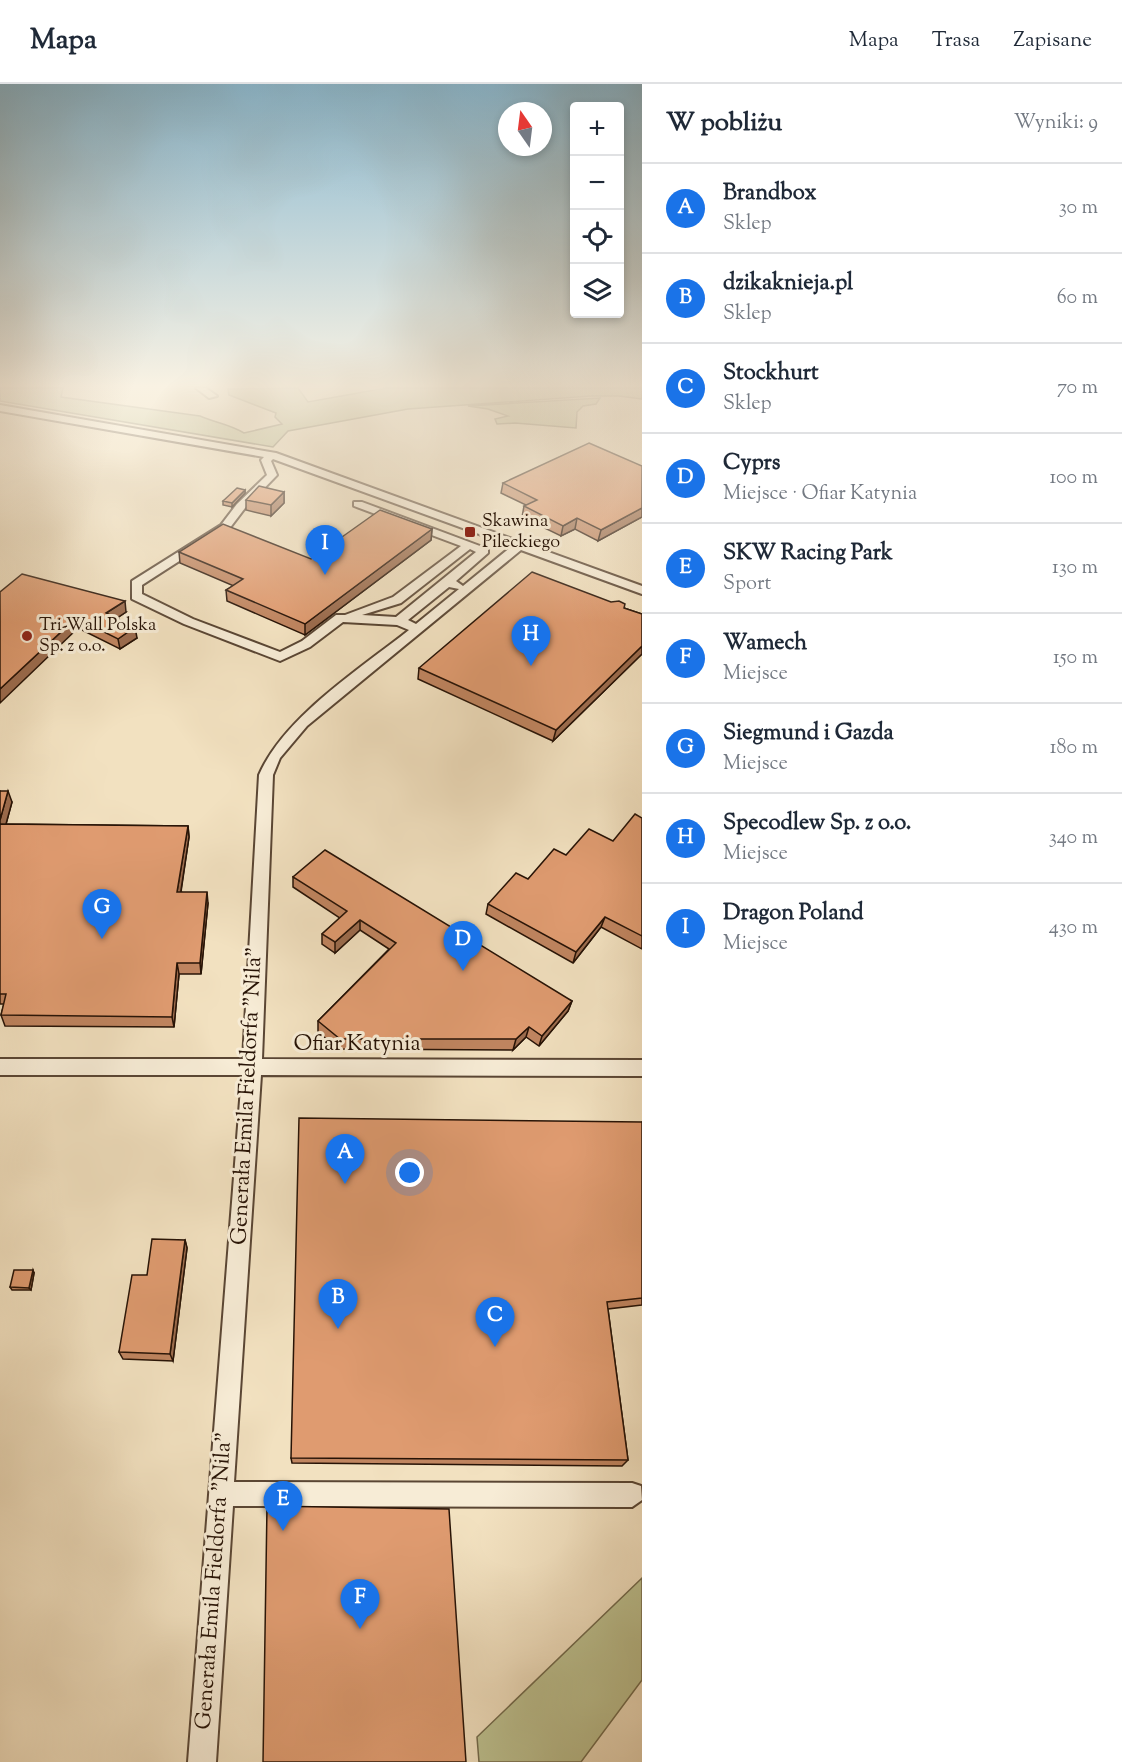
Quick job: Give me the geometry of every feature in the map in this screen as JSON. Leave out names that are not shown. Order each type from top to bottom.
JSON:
[{"type":"street","points":[[269,466],[272,475],[241,506],[225,527],[136,584],[136,596],[169,615],[232,636],[280,657],[306,644],[340,618],[397,600],[469,545]]},
{"type":"street","points":[[303,466],[642,590]]},
{"type":"street","points":[[358,504],[484,551],[399,621]]},
{"type":"street","points":[[420,527],[437,515]]},
{"type":"street","name":"Generała Emila Fieldorfa \"Nila\"","points":[[202,1762],[252,1069],[263,799],[270,765],[287,738],[302,723],[520,545]]},
{"type":"street","points":[[448,582],[466,590]]},
{"type":"street","points":[[340,618],[399,621],[418,629]]},
{"type":"street","name":"Ofiar Katynia","points":[[0,1067],[642,1068]]},
{"type":"street","points":[[222,1494],[632,1495]]},
{"type":"green space","points":[[642,1578],[642,1680],[581,1762],[479,1762],[477,1737]]},
{"type":"building","points":[[539,466],[642,466],[642,508],[601,530],[577,518],[563,526],[524,506],[537,500],[503,483]]},
{"type":"building","points":[[259,486],[284,492],[271,505],[246,500]]},
{"type":"building","points":[[237,488],[245,490],[232,503],[223,501]]},
{"type":"building","points":[[380,510],[432,529],[305,624],[226,590],[243,579],[179,552],[223,524],[311,559]]},
{"type":"building","points":[[532,572],[611,602],[619,601],[625,604],[624,608],[642,614],[642,646],[556,730],[419,668]]},
{"type":"building","name":"Tri-Wall Polska Sp. z o.o.","points":[[22,574],[125,601],[106,613],[135,627],[118,639],[76,618],[0,689],[0,592]]},
{"type":"building","points":[[0,791],[8,791],[0,820]]},
{"type":"building","points":[[635,814],[642,818],[642,936],[605,917],[576,952],[488,904],[516,873],[528,879],[554,849],[566,855],[589,829],[613,841]]},
{"type":"building","points":[[0,824],[188,826],[177,892],[207,892],[200,963],[177,963],[172,1017],[1,1015],[6,994],[0,994]]},
{"type":"building","points":[[325,850],[572,1001],[542,1036],[529,1027],[516,1039],[340,1039],[318,1021],[396,943],[360,920],[335,942],[322,934],[347,911],[293,877]]},
{"type":"building","points":[[299,1118],[642,1122],[642,1298],[607,1302],[628,1460],[291,1458]]},
{"type":"building","points":[[152,1239],[185,1240],[170,1354],[119,1352],[132,1275],[147,1275]]},
{"type":"building","points":[[14,1270],[33,1270],[29,1288],[10,1287]]},
{"type":"building","points":[[267,1506],[449,1509],[466,1762],[263,1762]]},
{"type":"place","name":"Skawina Pileckiego","points":[[470,532]]},
{"type":"place","name":"Dragon Poland","points":[[325,575]]},
{"type":"place","name":"Tri-Wall Polska Sp. z o.o.","points":[[27,636]]},
{"type":"place","name":"Specodlew Sp. z o.o.","points":[[531,666]]},
{"type":"place","name":"Siegmund i Gazda","points":[[102,939]]},
{"type":"place","name":"Cyprs","points":[[463,971]]},
{"type":"place","name":"Brandbox","points":[[345,1184]]},
{"type":"place","name":"dzikaknieja.pl","points":[[338,1329]]},
{"type":"place","name":"Stockhurt","points":[[495,1347]]},
{"type":"place","name":"SKW Racing Park","points":[[283,1531]]},
{"type":"place","name":"Wamech","points":[[360,1629]]}]
